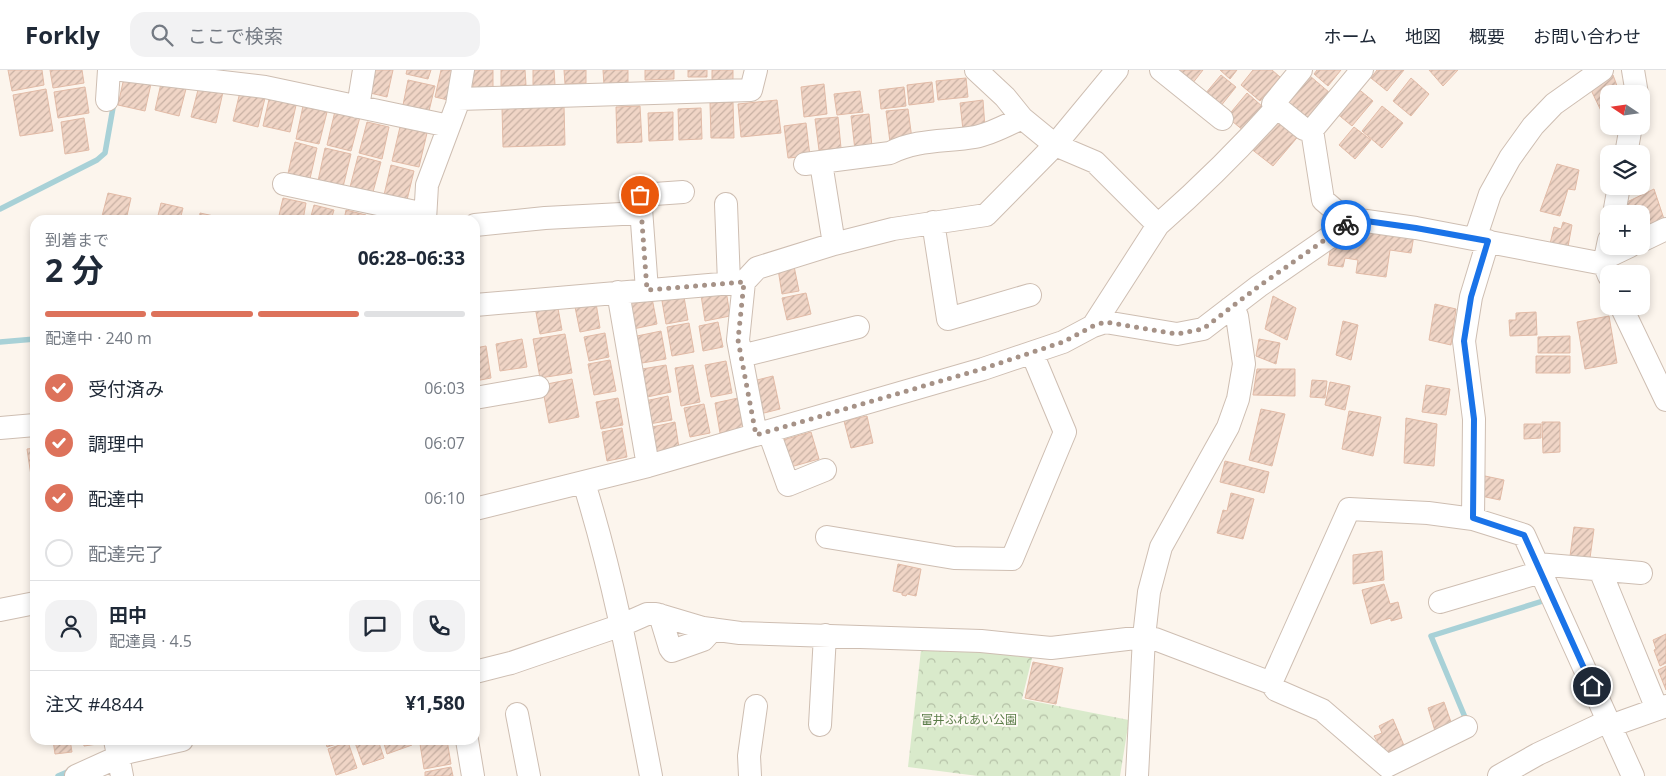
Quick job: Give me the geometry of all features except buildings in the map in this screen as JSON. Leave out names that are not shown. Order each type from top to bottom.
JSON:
[{"type":"street","points":[[107,100],[109,70]]},
{"type":"street","points":[[122,70],[266,78],[358,107],[449,126]]},
{"type":"street","points":[[358,107],[364,70]]},
{"type":"street","points":[[425,215],[427,185],[458,99],[463,70]]},
{"type":"street","points":[[458,99],[751,90],[756,70]]},
{"type":"street","points":[[976,70],[1004,97],[1022,118],[1055,145],[1095,162],[1158,225]]},
{"type":"street","points":[[480,305],[736,283],[757,268],[834,244],[892,229],[986,214],[1055,145],[1118,70]]},
{"type":"street","points":[[1161,70],[1222,119]]},
{"type":"street","points":[[1301,70],[1273,104],[1304,129],[1312,130]]},
{"type":"street","points":[[1350,223],[1323,200],[1312,130],[1362,70]]},
{"type":"street","points":[[1473,518],[1474,419],[1464,341],[1490,194],[1510,158],[1533,126],[1554,104],[1602,70]]},
{"type":"street","points":[[1633,70],[1636,85]]},
{"type":"street","points":[[1093,326],[1158,225],[1183,204],[1278,109]]},
{"type":"street","points":[[834,244],[813,163],[890,153],[900,148],[930,141],[976,136],[1003,128],[1022,118]]},
{"type":"street","points":[[284,184],[416,215]]},
{"type":"street","points":[[647,290],[640,195],[683,192]]},
{"type":"street","points":[[726,204],[736,283],[738,340],[741,356],[767,438],[788,485],[825,470]]},
{"type":"street","points":[[480,224],[545,218],[641,213]]},
{"type":"street","points":[[480,508],[585,488],[648,466],[767,438],[964,375],[1034,358],[1093,326],[1105,322],[1177,334],[1203,329],[1233,311],[1259,286],[1350,223],[1359,220],[1607,260]]},
{"type":"street","points":[[933,222],[948,319],[1030,295]]},
{"type":"street","points":[[1650,237],[1666,229]]},
{"type":"street","points":[[618,292],[648,466]]},
{"type":"street","points":[[1137,776],[1148,592],[1161,547],[1228,427],[1238,398],[1244,364],[1233,311]]},
{"type":"street","points":[[1625,315],[1666,400]]},
{"type":"street","points":[[741,356],[858,327]]},
{"type":"street","points":[[827,537],[954,558],[1012,559],[1065,432],[1034,358]]},
{"type":"street","points":[[480,397],[538,387]]},
{"type":"street","points":[[0,428],[30,425]]},
{"type":"street","points":[[585,488],[602,542],[620,619],[651,776]]},
{"type":"street","points":[[1272,683],[1349,509],[1428,513],[1473,518],[1524,535],[1633,776]]},
{"type":"street","points":[[1440,602],[1539,568],[1641,573]]},
{"type":"street","points":[[1499,776],[1538,754],[1609,724],[1662,708],[1600,570]]},
{"type":"street","points":[[0,610],[30,604]]},
{"type":"street","points":[[654,614],[672,651],[702,640],[713,629]]},
{"type":"street","points":[[480,671],[511,663],[620,619],[654,614],[713,629],[825,642],[981,641],[1051,648],[1144,642],[1155,639],[1272,683],[1276,690],[1322,710],[1387,766],[1466,727]]},
{"type":"street","points":[[820,725],[825,642]]},
{"type":"street","points":[[750,776],[749,756],[756,706]]},
{"type":"street","points":[[518,714],[529,776]]},
{"type":"street","points":[[76,776],[118,755],[160,745]]},
{"type":"street","points":[[468,745],[473,776]]},
{"type":"green space","name":"富井ふれあい公園","points":[[921,650],[974,651],[1032,658],[1022,699],[1129,720],[1120,776],[978,776],[908,767]]},
{"type":"waterway","points":[[0,209],[97,160],[105,153],[114,102]]},
{"type":"waterway","points":[[0,342],[30,339]]},
{"type":"waterway","points":[[1467,722],[1431,636],[1546,600]]},
{"type":"waterway","points":[[58,776],[72,770]]},
{"type":"way so far","points":[[640,195],[647,290],[744,282],[738,340],[756,435],[1032,353],[1063,342],[1093,326],[1105,322],[1177,334],[1195,332],[1210,325],[1259,286],[1346,225]]},
{"type":"route","points":[[1346,225],[1359,220],[1488,241],[1471,297],[1464,341],[1474,419],[1473,518],[1524,535],[1592,686]]}]
